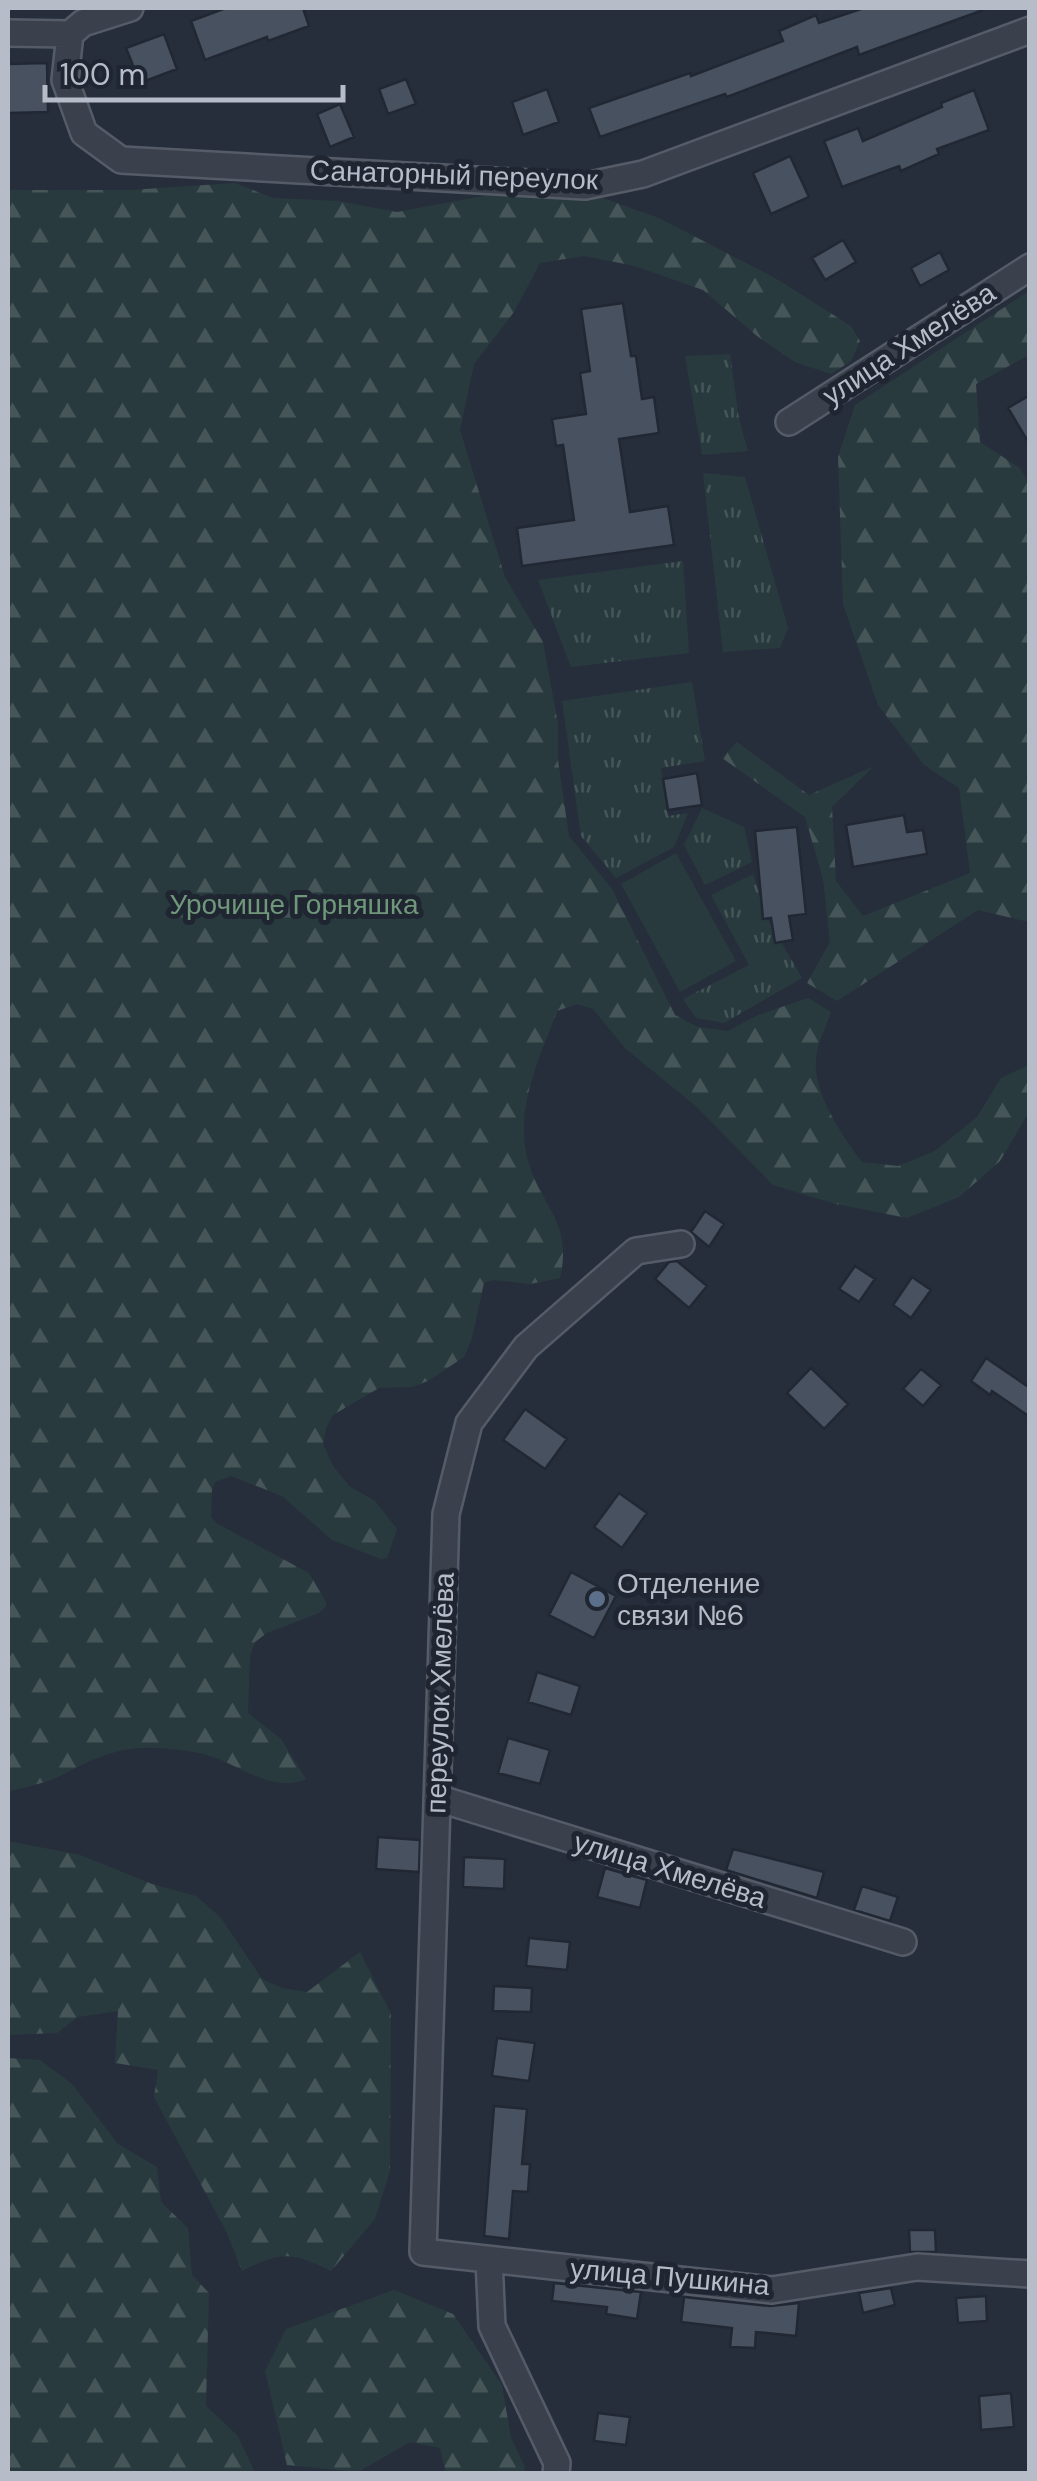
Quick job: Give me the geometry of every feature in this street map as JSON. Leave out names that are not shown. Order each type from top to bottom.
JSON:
[{"type":"street","points":[[8,33],[70,34],[83,24],[130,8]]},
{"type":"street","name":"Санаторный переулок","points":[[70,34],[65,80],[84,133],[121,160],[586,186],[644,174],[1030,30]]},
{"type":"street","name":"улица Хмелёва","points":[[789,422],[1030,267]]},
{"type":"street","name":"переулок Хмелёва","points":[[422,2252],[446,1514],[468,1423],[526,1348],[636,1251],[681,1244]]},
{"type":"street","name":"улица Хмелёва","points":[[437,1798],[902,1942]]},
{"type":"street","name":"улица Пушкина","points":[[422,2252],[772,2290],[917,2266],[1030,2274]]},
{"type":"street","points":[[488,2260],[492,2326],[557,2463],[556,2474]]},
{"type":"green space","name":"Урочище Горняшка","points":[[235,183],[273,198],[338,201],[397,212],[499,193],[580,190],[659,218],[775,278],[851,326],[860,341],[851,361],[831,374],[795,362],[703,290],[635,266],[584,256],[540,263],[514,312],[474,364],[460,430],[505,577],[543,642],[558,724],[558,760],[569,836],[612,889],[675,1015],[698,1027],[728,1031],[758,1015],[808,998],[831,1012],[817,1053],[816,1072],[824,1100],[862,1162],[898,1166],[935,1151],[977,1117],[1001,1078],[1029,1065],[1029,1112],[1000,1161],[959,1197],[907,1218],[836,1204],[773,1185],[698,1108],[625,1048],[593,1009],[577,1004],[557,1011],[530,1084],[524,1141],[534,1177],[559,1228],[563,1259],[560,1278],[530,1284],[493,1280],[484,1283],[464,1357],[412,1387],[379,1388],[333,1415],[326,1428],[323,1444],[333,1466],[349,1486],[375,1501],[397,1529],[387,1558],[332,1540],[282,1496],[231,1476],[215,1482],[212,1490],[211,1517],[216,1523],[309,1573],[326,1602],[319,1613],[267,1633],[255,1642],[250,1656],[248,1713],[281,1739],[306,1779],[294,1783],[269,1781],[201,1753],[139,1748],[100,1757],[54,1779],[8,1792],[8,190],[130,190]]},
{"type":"green space","points":[[1029,291],[1029,355],[976,384],[980,442],[1020,468],[1029,484],[1029,922],[978,910],[837,1001],[807,983],[830,942],[823,879],[805,817],[722,758],[737,742],[809,795],[874,766],[832,807],[836,881],[863,916],[970,873],[959,788],[924,765],[878,705],[843,604],[838,457],[855,405]]},
{"type":"green space","points":[[730,354],[739,419],[748,451],[702,455],[685,356]]},
{"type":"green space","points":[[703,473],[745,477],[788,628],[780,648],[723,652]]},
{"type":"green space","points":[[683,561],[689,653],[571,667],[538,580]]},
{"type":"green space","points":[[692,682],[705,761],[661,768],[668,816],[688,813],[674,847],[616,878],[581,836],[562,701]]},
{"type":"green space","points":[[702,808],[744,827],[752,862],[705,885],[684,845]]},
{"type":"green space","points":[[676,853],[736,961],[680,992],[621,884]]},
{"type":"green space","points":[[753,874],[766,916],[802,978],[724,1023],[696,1018],[683,999],[749,965],[711,895]]},
{"type":"green space","points":[[8,1841],[80,1855],[152,1884],[196,1896],[221,1918],[262,1979],[282,1988],[307,1992],[360,1952],[391,2014],[390,2171],[375,2219],[331,2271],[287,2256],[242,2271],[227,2233],[154,2097],[158,2070],[115,2063],[118,2011],[78,2017],[57,2033],[8,2035]]},
{"type":"green space","points":[[8,2058],[40,2060],[72,2084],[118,2144],[157,2167],[161,2202],[188,2228],[192,2275],[209,2293],[206,2406],[238,2436],[255,2473],[8,2473]]},
{"type":"green space","points":[[394,2290],[453,2314],[502,2385],[511,2438],[525,2473],[446,2473],[440,2448],[410,2442],[358,2472],[287,2465],[265,2371],[286,2329]]},
{"type":"building","points":[[226,8],[303,8],[309,26],[205,60],[191,21]]},
{"type":"building","points":[[864,8],[986,9],[859,55],[857,47],[727,97],[725,94],[600,137],[589,108],[690,73],[691,76],[783,41],[779,31],[816,15],[819,23]]},
{"type":"building","points":[[164,34],[177,69],[140,83],[126,48]]},
{"type":"building","points":[[47,63],[48,112],[8,113],[8,64]]},
{"type":"building","points":[[406,79],[416,104],[388,114],[379,89]]},
{"type":"building","points":[[547,89],[559,122],[523,135],[512,102]]},
{"type":"building","points":[[974,90],[989,130],[937,149],[939,154],[901,171],[899,166],[842,187],[824,141],[858,128],[863,141]]},
{"type":"building","points":[[340,104],[354,137],[330,147],[317,114]]},
{"type":"building","points":[[790,156],[809,197],[771,214],[753,173]]},
{"type":"building","points":[[843,240],[856,262],[825,280],[812,258]]},
{"type":"building","points":[[940,252],[949,270],[920,286],[911,268]]},
{"type":"building","points":[[623,303],[642,399],[654,397],[659,433],[619,439],[630,512],[668,506],[674,545],[522,566],[517,528],[574,520],[563,445],[556,446],[552,419],[586,414],[580,373],[590,371],[581,309]]},
{"type":"building","points":[[1030,395],[1030,445],[1008,408]]},
{"type":"building","points":[[697,773],[702,805],[668,810],[663,779]]},
{"type":"building","points":[[904,815],[907,832],[923,830],[927,854],[853,867],[846,825]]},
{"type":"building","points":[[797,827],[806,914],[789,916],[793,940],[775,943],[771,918],[763,919],[755,831]]},
{"type":"building","points":[[705,1211],[724,1224],[709,1247],[691,1232]]},
{"type":"building","points":[[677,1261],[707,1286],[689,1308],[655,1279],[669,1262]]},
{"type":"building","points":[[855,1266],[875,1279],[859,1302],[839,1289]]},
{"type":"building","points":[[912,1277],[931,1290],[911,1318],[893,1305]]},
{"type":"building","points":[[986,1358],[1030,1388],[1030,1417],[971,1381]]},
{"type":"building","points":[[811,1368],[848,1404],[824,1429],[787,1393]]},
{"type":"building","points":[[921,1369],[941,1385],[923,1406],[903,1389]]},
{"type":"building","points":[[525,1409],[567,1439],[545,1469],[503,1440]]},
{"type":"building","points":[[619,1493],[647,1513],[622,1548],[594,1527]]},
{"type":"building","points":[[571,1572],[616,1596],[594,1638],[549,1615]]},
{"type":"building","points":[[537,1672],[580,1686],[571,1715],[528,1702]]},
{"type":"building","points":[[508,1738],[550,1750],[540,1784],[498,1773]]},
{"type":"building","points":[[378,1837],[420,1840],[419,1872],[376,1869]]},
{"type":"building","points":[[733,1849],[824,1872],[817,1898],[726,1870]]},
{"type":"building","points":[[464,1857],[505,1859],[504,1889],[463,1887]]},
{"type":"building","points":[[605,1868],[647,1880],[640,1908],[597,1897]]},
{"type":"building","points":[[862,1886],[898,1897],[890,1921],[854,1910]]},
{"type":"building","points":[[529,1938],[570,1942],[567,1970],[526,1966]]},
{"type":"building","points":[[494,1986],[532,1988],[531,2012],[493,2011]]},
{"type":"building","points":[[497,2038],[535,2043],[529,2081],[492,2076]]},
{"type":"building","points":[[494,2106],[527,2109],[522,2164],[530,2164],[528,2192],[513,2191],[509,2239],[484,2236]]},
{"type":"building","points":[[909,2230],[935,2230],[936,2252],[910,2252]]},
{"type":"building","points":[[554,2283],[641,2292],[637,2319],[606,2314],[607,2307],[552,2301]]},
{"type":"building","points":[[891,2288],[895,2305],[863,2313],[859,2293]]},
{"type":"building","points":[[986,2296],[987,2321],[958,2323],[956,2298]]},
{"type":"building","points":[[684,2297],[770,2306],[799,2303],[796,2336],[756,2332],[755,2348],[730,2347],[732,2328],[681,2322]]},
{"type":"building","points":[[1011,2393],[1014,2427],[981,2430],[979,2396]]},
{"type":"building","points":[[598,2413],[630,2417],[626,2445],[594,2441]]},
{"type":"place","name":"Отделение связи №6","points":[[597,1599]]}]
